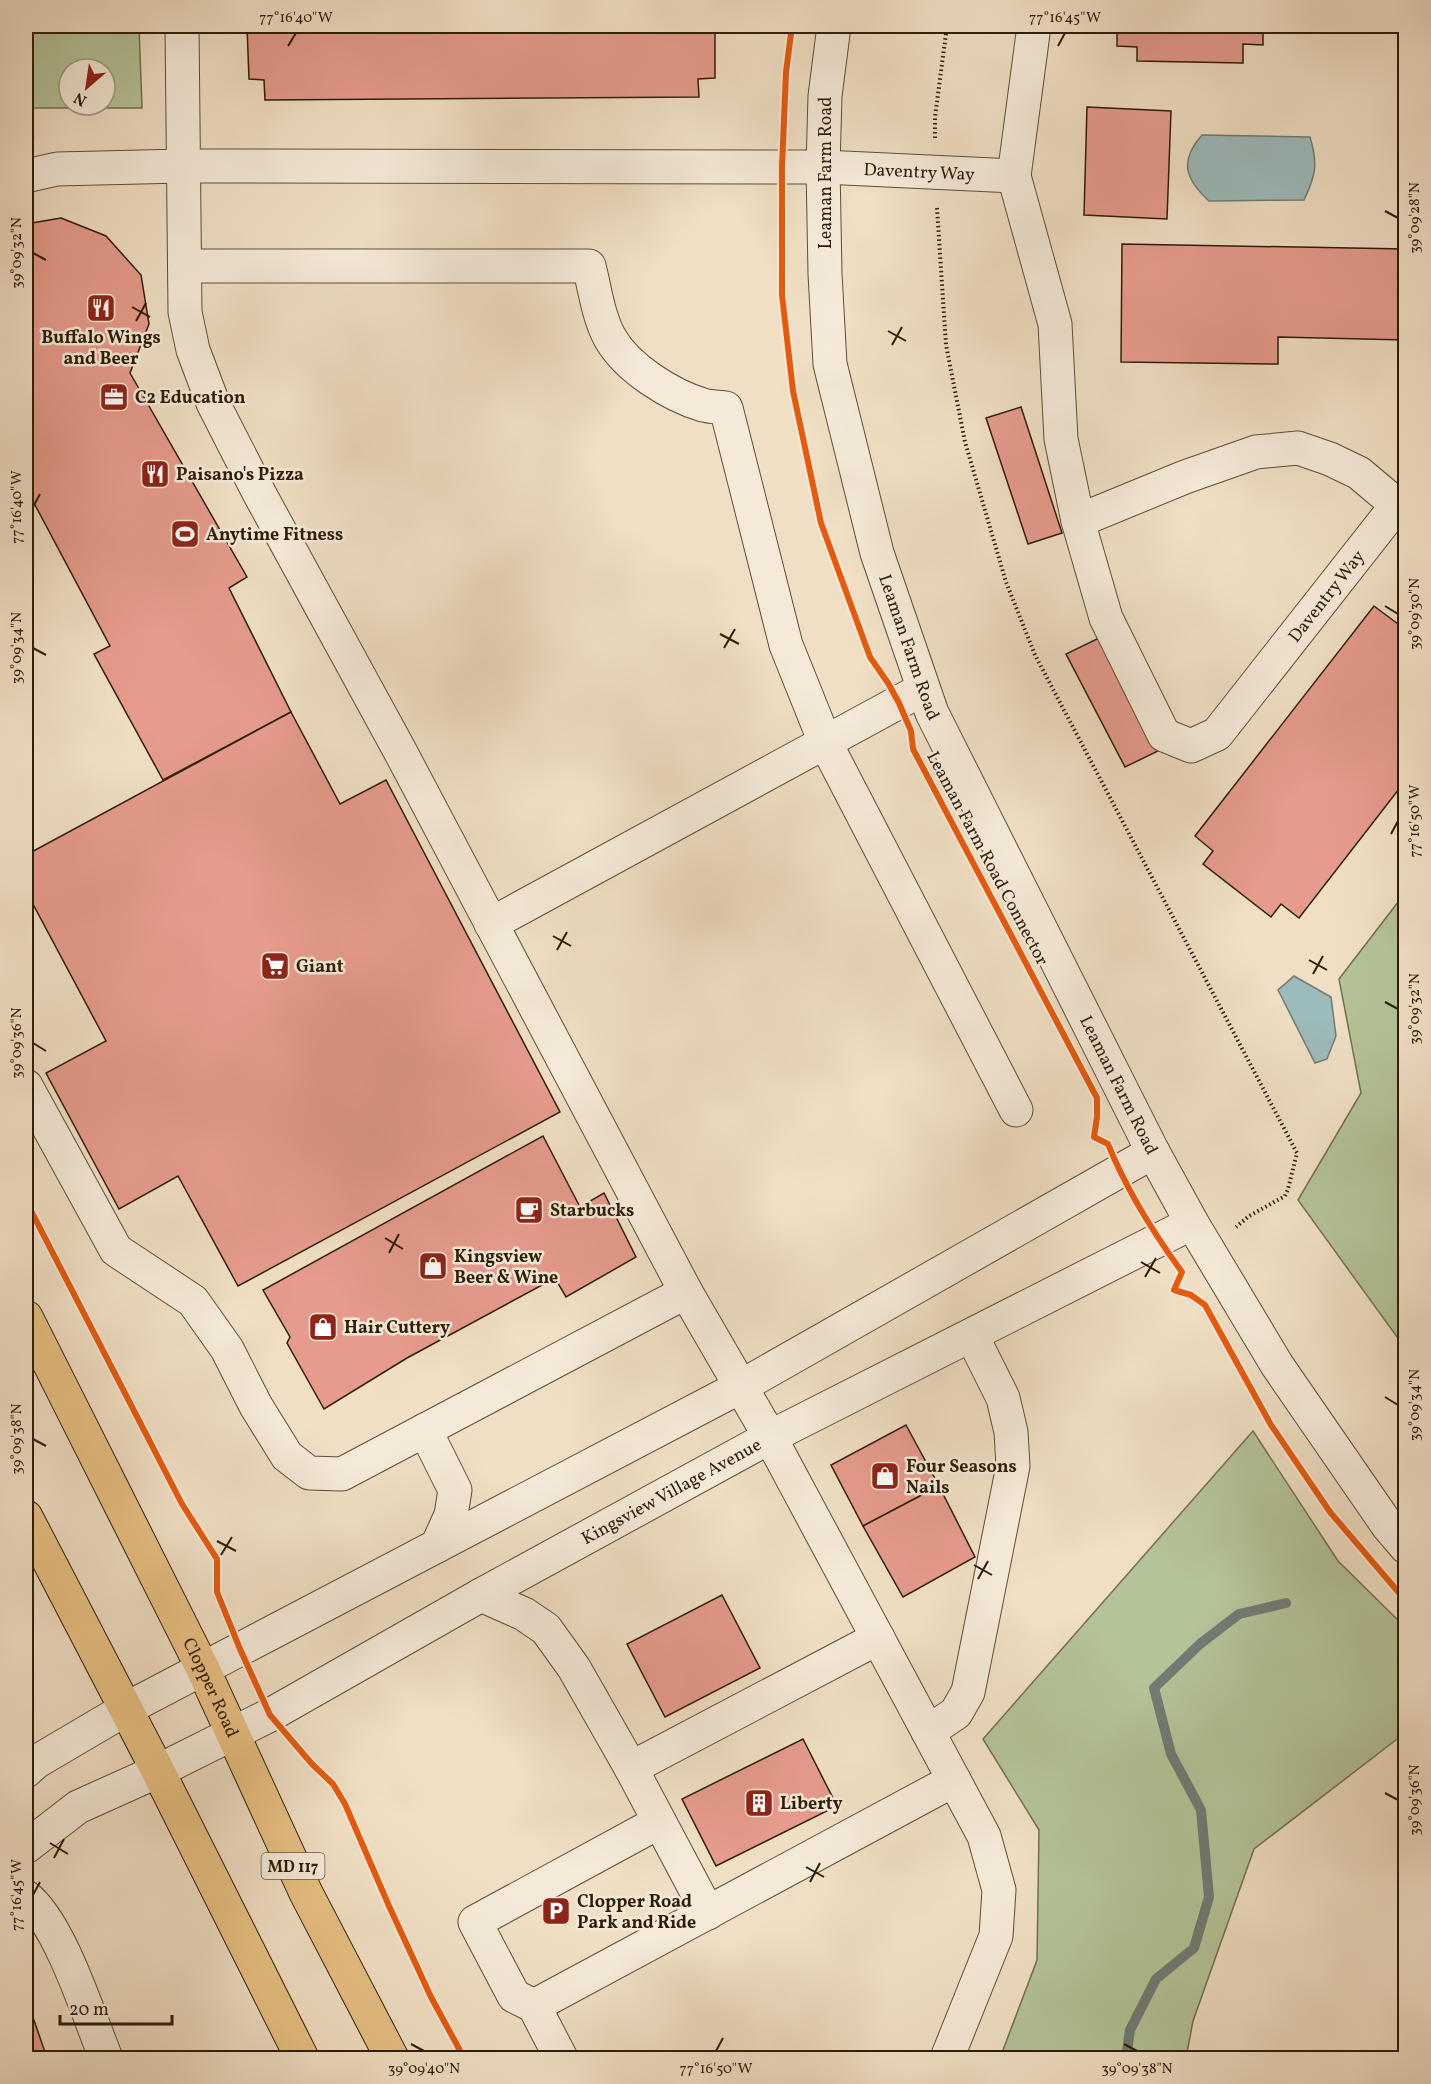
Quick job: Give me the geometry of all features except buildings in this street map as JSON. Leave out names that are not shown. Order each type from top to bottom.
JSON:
[{"type":"main road","name":"Clopper Road","points":[[26,1317],[204,1669],[231,1733],[306,1893],[392,2058]]},
{"type":"main road","points":[[26,1517],[158,1771],[302,2058]]},
{"type":"street","points":[[182,26],[185,312],[193,350],[213,403],[490,924],[586,1098],[686,1292],[770,1437],[984,1836],[999,1890],[996,1936],[947,2058]]},
{"type":"street","name":"Leaman Farm Road","points":[[834,26],[825,96],[823,167],[830,364],[877,553],[932,713],[1153,1152],[1200,1236],[1277,1365],[1388,1526],[1406,1547]]},
{"type":"street","name":"Daventry Way","points":[[1034,26],[1014,176],[1055,324],[1061,439],[1078,521],[1106,618],[1164,735],[1191,746],[1217,734],[1401,499],[1359,473],[1330,459],[1298,448],[1256,452],[1185,477],[1078,521]]},
{"type":"street","name":"Daventry Way","points":[[26,176],[57,169],[183,166],[823,167],[1014,176]]},
{"type":"street","points":[[185,266],[590,266],[598,305],[610,338],[629,364],[669,390],[703,405],[726,408],[786,645],[825,742],[1016,1110]]},
{"type":"street","points":[[490,924],[923,689]]},
{"type":"street","points":[[26,1086],[116,1250],[193,1301],[227,1349],[256,1406],[287,1456],[309,1473],[342,1474],[686,1292]]},
{"type":"street","points":[[26,1770],[126,1709],[740,1387],[1153,1152]]},
{"type":"street","name":"Kingsview Village Avenue","points":[[26,1847],[78,1807],[158,1771],[270,1715],[770,1437],[972,1336],[1200,1236]]},
{"type":"street","points":[[928,1732],[956,1713],[968,1692],[1013,1466],[1011,1432],[1003,1398],[972,1336]]},
{"type":"street","points":[[425,1430],[454,1490],[451,1515],[437,1546]]},
{"type":"street","points":[[481,1596],[524,1614],[546,1629],[574,1668],[708,1913]]},
{"type":"street","points":[[630,1768],[878,1638]]},
{"type":"street","points":[[534,2006],[954,1780]]},
{"type":"street","points":[[561,2058],[534,2006],[514,1996],[475,1922],[659,1822]]},
{"type":"street","points":[[26,1898],[34,1904],[58,1940],[105,2058]]},
{"type":"path","points":[[947,26],[935,117],[934,172],[946,345],[965,442],[1006,582],[1035,655],[1297,1153],[1285,1196],[1249,1216],[1200,1236]]},
{"type":"green space","points":[[26,26],[139,26],[142,108],[117,108],[117,57],[57,57],[57,108],[26,108]]},
{"type":"green space","points":[[1405,893],[1405,1348],[1298,1200],[1361,1093],[1339,979]]},
{"type":"green space","points":[[1253,1431],[1338,1561],[1405,1627],[1405,1733],[1254,1849],[1193,2021],[1186,2058],[1000,2058],[1037,1960],[1039,1830],[983,1739]]},
{"type":"water","points":[[1202,135],[1310,137],[1315,162],[1311,183],[1304,200],[1209,201],[1195,185],[1188,170],[1190,153]]},
{"type":"water","points":[[1294,976],[1331,997],[1336,1036],[1327,1059],[1315,1063],[1278,990]]},
{"type":"waterway","points":[[1126,2058],[1130,2030],[1156,1979],[1194,1948],[1209,1897],[1201,1810],[1171,1754],[1154,1688],[1200,1644],[1239,1614],[1286,1603]]},
{"type":"cycle path","name":"Leaman Farm Road Connector","points":[[792,26],[786,72],[782,167],[782,295],[793,391],[821,523],[870,657],[899,703],[911,731],[913,749],[1097,1098],[1094,1137],[1108,1144],[1141,1210],[1182,1272],[1174,1290],[1191,1295],[1205,1305],[1271,1425],[1330,1512],[1406,1601]]},
{"type":"cycle path","points":[[26,1201],[182,1504],[217,1559],[217,1592],[270,1715],[312,1764],[333,1784],[345,1804],[431,1997],[464,2058]]},
{"type":"place","name":"Buffalo Wings and Beer","points":[[101,308]]},
{"type":"place","name":"C2 Education","points":[[114,397]]},
{"type":"place","name":"Paisano's Pizza","points":[[155,474]]},
{"type":"place","name":"Anytime Fitness","points":[[185,534]]},
{"type":"place","name":"Giant","points":[[275,966]]},
{"type":"place","name":"Starbucks","points":[[529,1210]]},
{"type":"place","name":"Kingsview Beer & Wine","points":[[433,1266]]},
{"type":"place","name":"Hair Cuttery","points":[[323,1327]]},
{"type":"place","name":"Four Seasons Nails","points":[[885,1476]]},
{"type":"place","name":"Liberty","points":[[759,1803]]},
{"type":"place","name":"Clopper Road Park and Ride","points":[[556,1911]]}]
